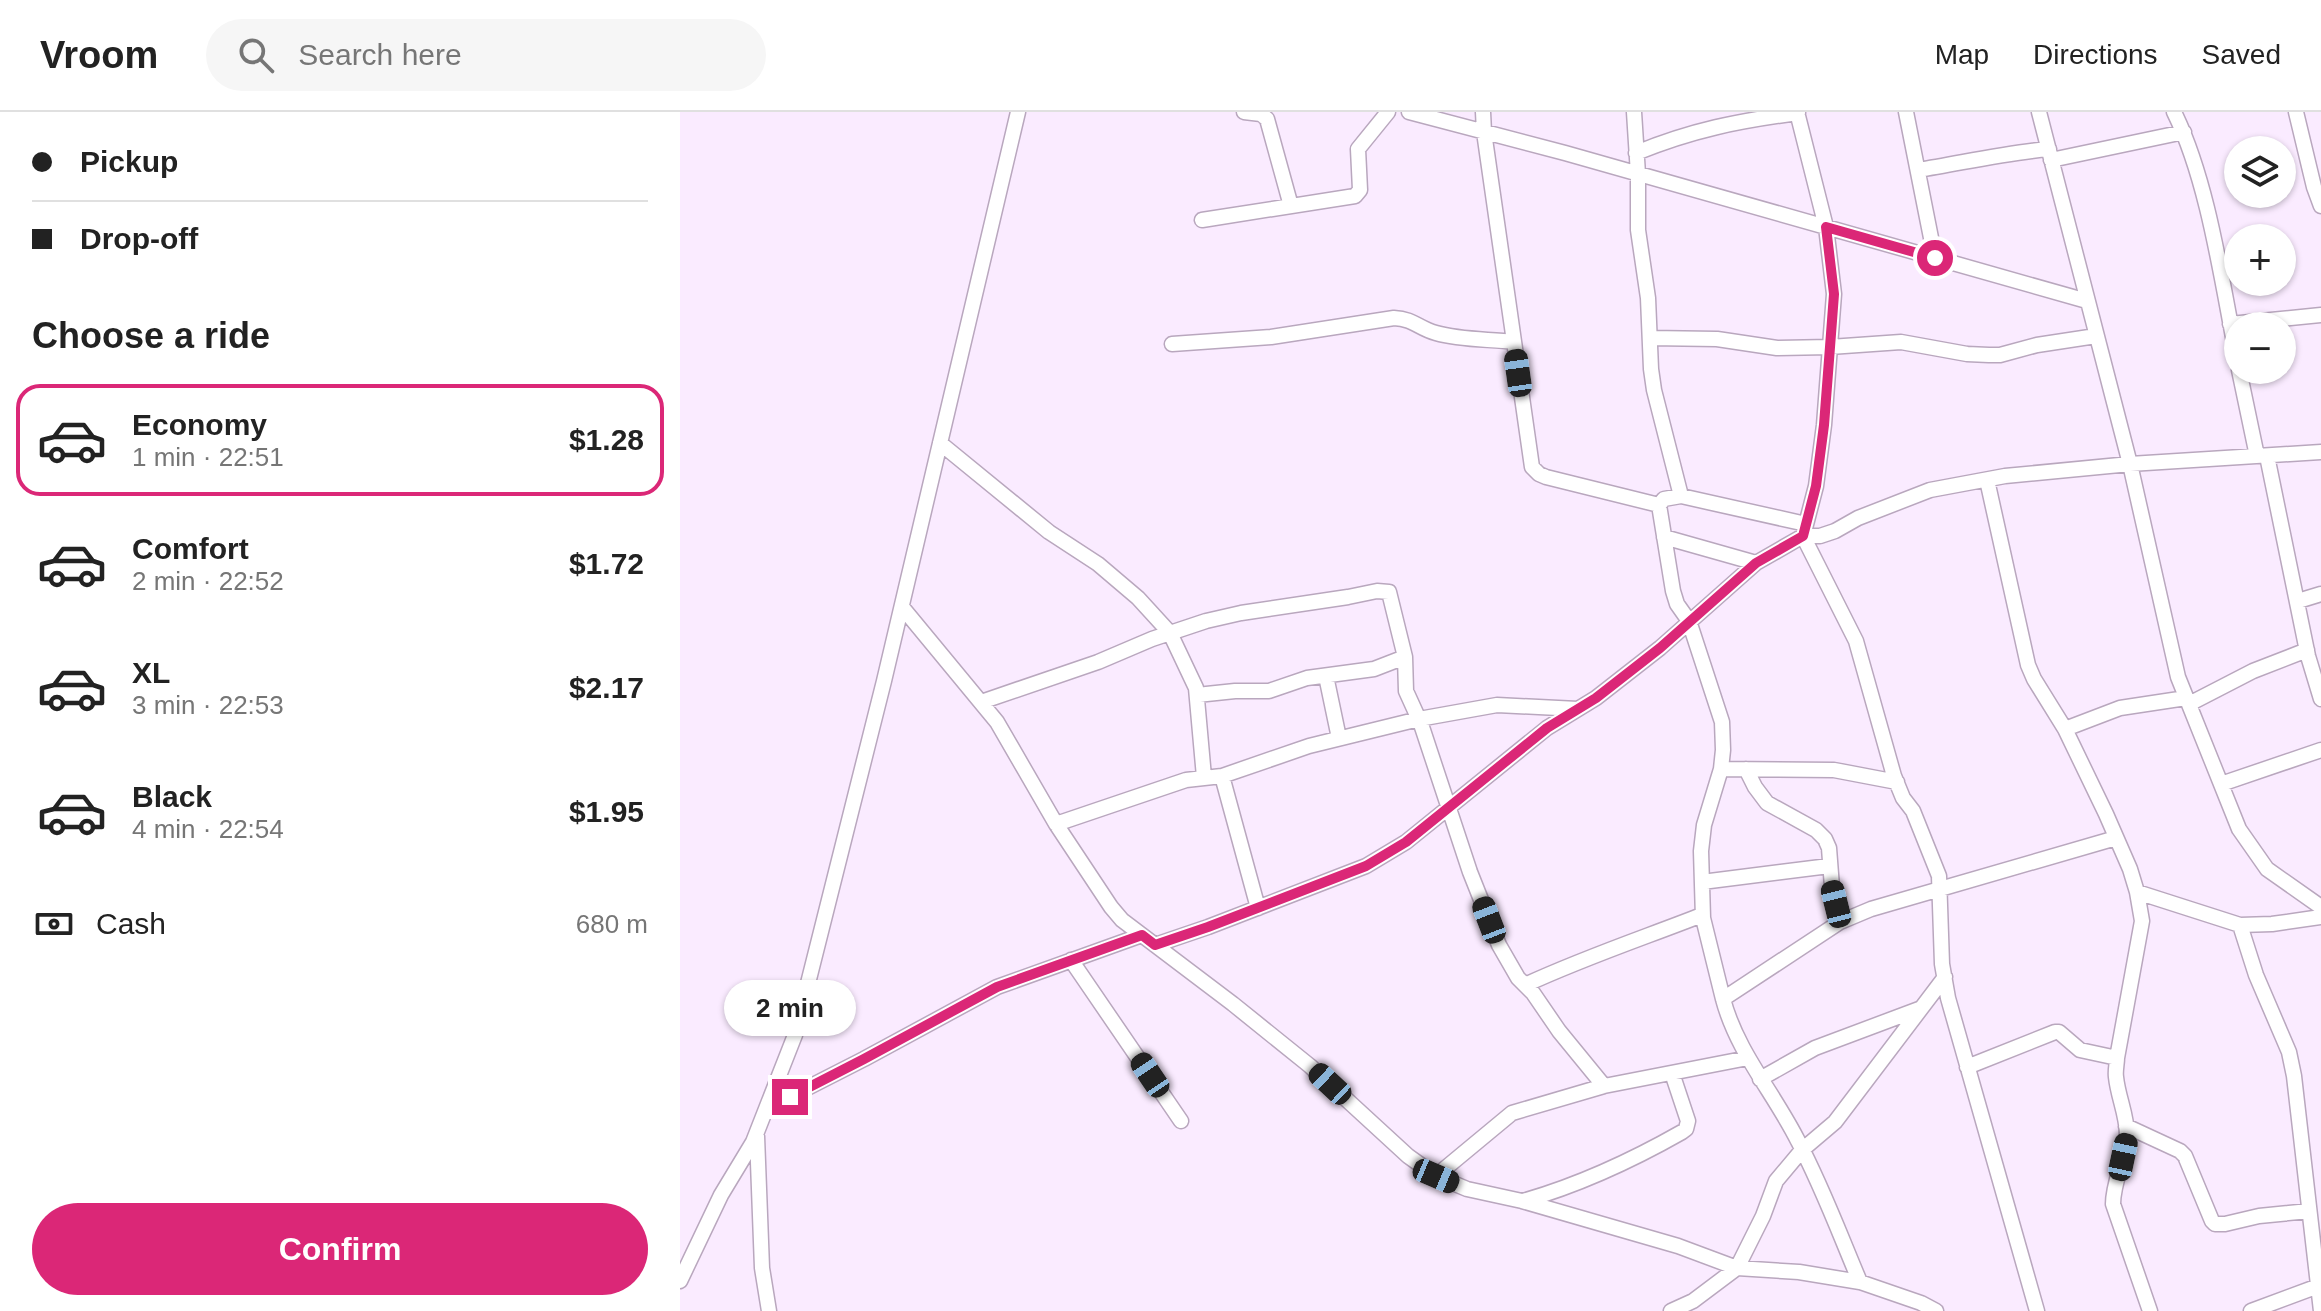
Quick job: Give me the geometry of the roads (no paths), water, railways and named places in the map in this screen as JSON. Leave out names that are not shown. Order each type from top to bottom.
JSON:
[{"type":"street","points":[[680,1281],[714,1208],[757,1132],[795,1035],[902,607],[1018,112]]},
{"type":"street","points":[[1244,112],[1261,114],[1267,119],[1291,206]]},
{"type":"street","points":[[1202,220],[1359,194],[1358,149],[1388,112]]},
{"type":"street","points":[[1409,112],[2087,301]]},
{"type":"street","points":[[1483,112],[1532,467],[1546,477],[1659,505]]},
{"type":"street","points":[[1634,112],[1638,230],[1648,298],[1654,390],[1681,496]]},
{"type":"street","points":[[1155,945],[1366,866],[1406,842],[1547,728],[1596,698],[1660,648],[1756,563],[1804,530],[1816,486],[1824,425],[1834,294],[1826,227],[1798,112],[1734,117],[1636,153]]},
{"type":"street","points":[[1906,112],[1935,258]]},
{"type":"street","points":[[2039,112],[2130,464],[2178,677],[2239,829],[2267,869],[2321,907]]},
{"type":"street","points":[[2174,112],[2184,132],[2204,199],[2228,312]]},
{"type":"street","points":[[2296,112],[2321,206]]},
{"type":"street","points":[[1918,170],[2007,153],[2050,155],[2184,132]]},
{"type":"street","points":[[2296,317],[2321,315]]},
{"type":"street","points":[[1172,344],[1271,337],[1394,318],[1413,321],[1428,331],[1449,336],[1514,342]]},
{"type":"street","points":[[1650,338],[1717,339],[1777,348],[1901,342],[1967,354],[2000,355],[2037,345],[2096,336]]},
{"type":"street","points":[[2243,384],[2321,699]]},
{"type":"street","points":[[940,443],[1049,532],[1098,564],[1138,598],[1170,633],[1197,695],[1204,777]]},
{"type":"street","points":[[1860,1282],[1802,1150],[1748,1058],[1726,1011],[1702,915],[1701,851],[1704,825],[1721,769],[1722,722],[1689,621],[1677,604],[1673,591],[1659,505],[1664,499],[1681,496],[1820,536],[1930,490],[1987,480],[2130,464],[2321,452]]},
{"type":"street","points":[[1987,480],[2028,665],[2065,729],[2116,838],[2137,892],[2142,921],[2116,1076],[2127,1138],[2119,1177],[2113,1190],[2113,1204],[2150,1311]]},
{"type":"street","points":[[1804,530],[1856,641],[1897,782],[1939,876],[1942,964],[1967,1067],[2037,1311]]},
{"type":"street","points":[[1664,537],[1756,563]]},
{"type":"street","points":[[981,702],[1098,662],[1170,633],[1241,613],[1386,590],[1391,596],[1405,657],[1406,691],[1419,719],[1470,872],[1499,945],[1518,978],[1604,1086]]},
{"type":"street","points":[[2298,601],[2321,594]]},
{"type":"street","points":[[902,607],[997,722],[1056,824],[1122,920],[1310,1066],[1408,1156],[1436,1176],[1467,1189],[1522,1201],[1678,1246],[1737,1268],[1799,1272],[1860,1282],[1936,1311]]},
{"type":"street","points":[[2065,729],[2120,708],[2145,703],[2188,701],[2253,671],[2312,653]]},
{"type":"street","points":[[1197,695],[1269,691],[1307,678],[1374,669],[1405,657]]},
{"type":"street","points":[[1326,676],[1339,738]]},
{"type":"street","points":[[1056,824],[1149,792],[1204,777],[1222,776],[1309,746],[1419,719],[1497,705],[1578,709]]},
{"type":"street","points":[[2221,784],[2321,750]]},
{"type":"street","points":[[1721,769],[1834,770],[1897,782]]},
{"type":"street","points":[[1746,769],[1767,803],[1816,830],[1825,839],[1840,922]]},
{"type":"street","points":[[1222,776],[1258,908]]},
{"type":"street","points":[[1723,999],[1840,922],[1871,909],[2116,838]]},
{"type":"street","points":[[1702,882],[1829,866]]},
{"type":"street","points":[[2137,892],[2240,925],[2321,917]]},
{"type":"street","points":[[1525,985],[1593,955],[1702,915]]},
{"type":"street","points":[[2240,925],[2256,975],[2289,1052],[2321,1311]]},
{"type":"street","points":[[766,1109],[997,987],[1142,935]]},
{"type":"street","points":[[1071,960],[1181,1121]]},
{"type":"street","points":[[1671,1311],[1693,1301],[1737,1268],[1763,1216],[1776,1181],[1802,1150],[1835,1122],[1945,977]]},
{"type":"street","points":[[1760,1079],[1815,1048],[1919,1009]]},
{"type":"street","points":[[1967,1067],[2055,1032],[2080,1050],[2117,1058]]},
{"type":"street","points":[[1436,1176],[1512,1113],[1604,1086],[1748,1058]]},
{"type":"street","points":[[1522,1201],[1634,1159],[1686,1129],[1688,1121],[1672,1073]]},
{"type":"street","points":[[2126,1126],[2185,1156],[2215,1224],[2309,1211]]},
{"type":"street","points":[[757,1132],[762,1268],[769,1311]]},
{"type":"street","points":[[2251,1311],[2320,1286]]}]
